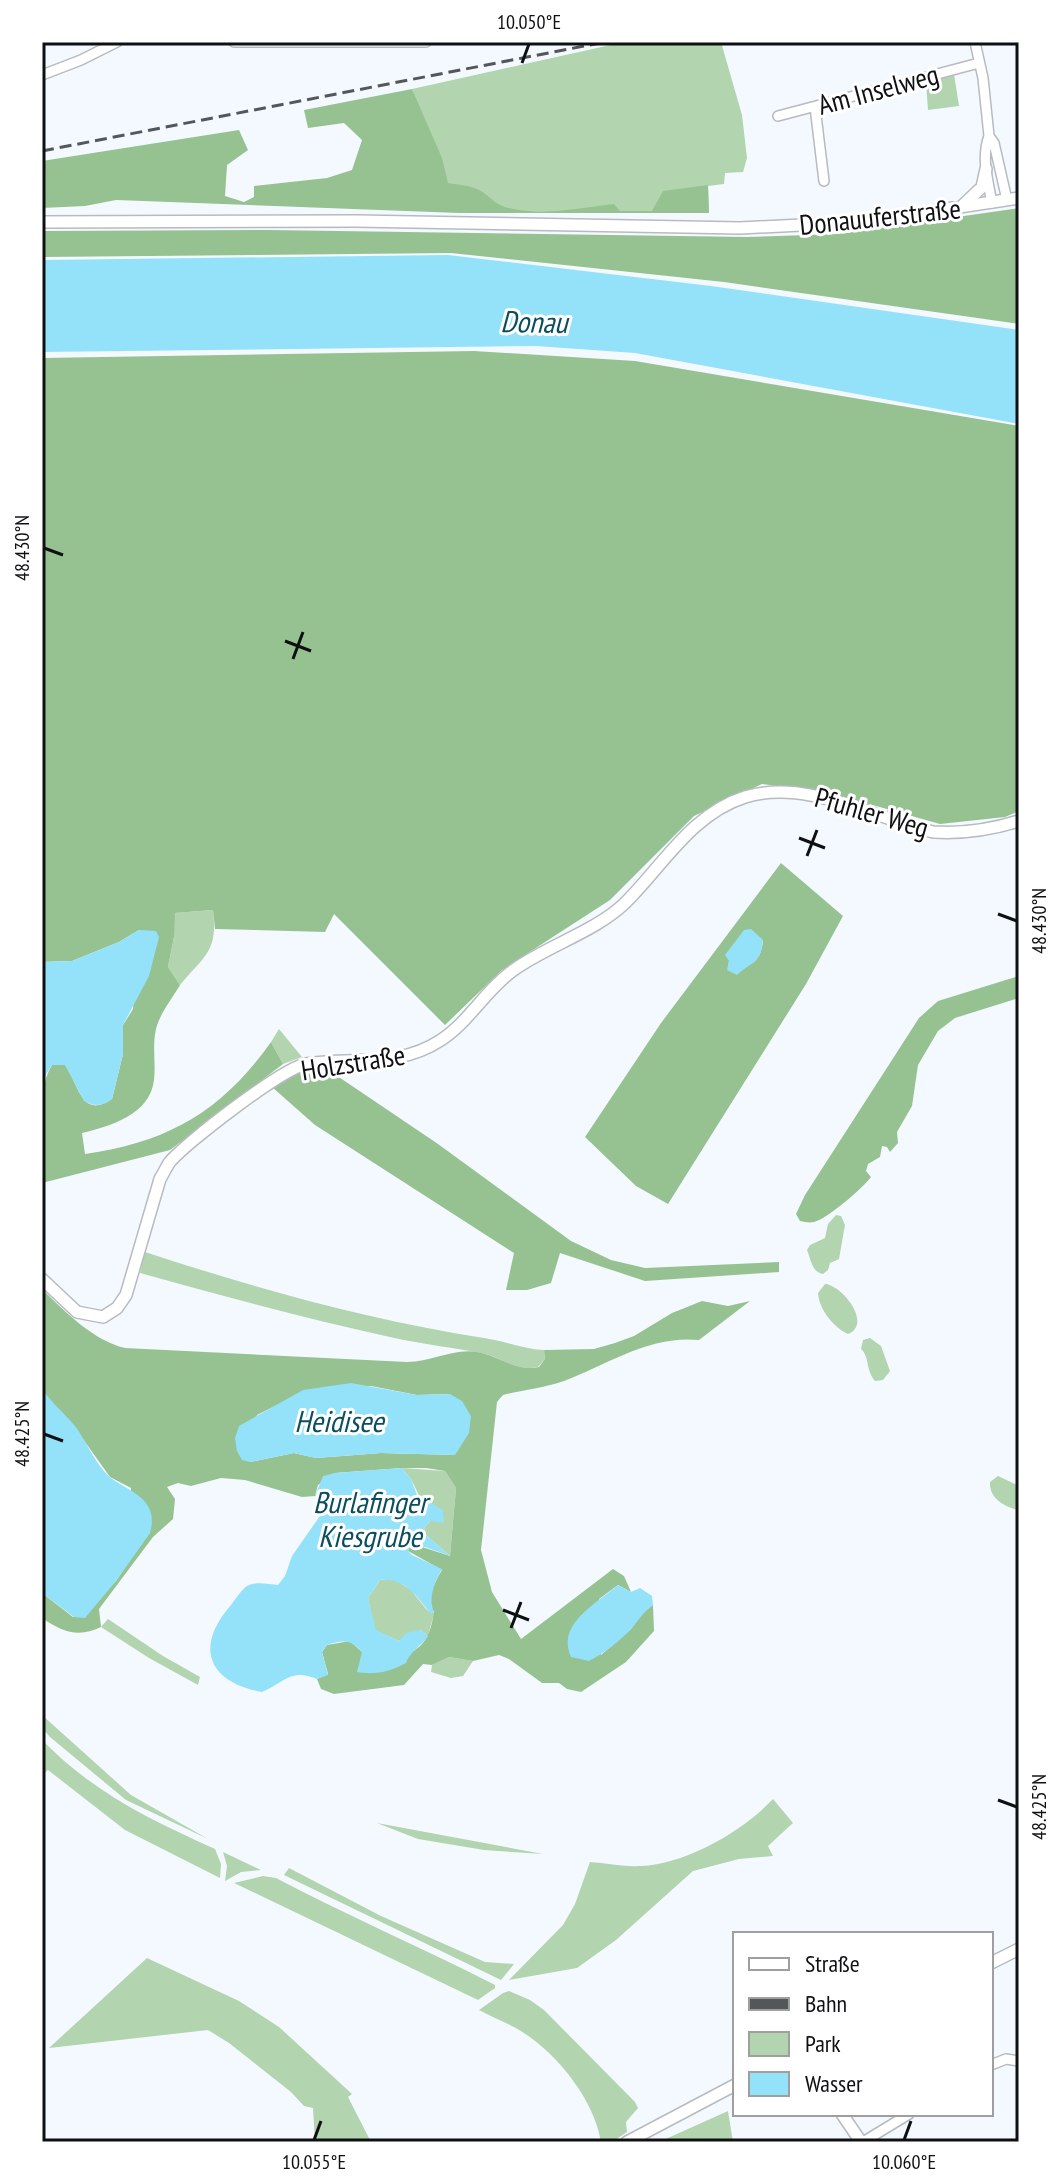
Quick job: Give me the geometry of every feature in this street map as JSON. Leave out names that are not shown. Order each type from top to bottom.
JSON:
[{"type":"street","points":[[42,75],[117,42]]},
{"type":"street","points":[[234,42],[426,42]]},
{"type":"street","points":[[975,42],[989,136],[1013,199]]},
{"type":"street","name":"Am Inselweg","points":[[778,116],[979,63]]},
{"type":"street","points":[[815,107],[824,181]]},
{"type":"street","points":[[989,136],[986,169],[992,203]]},
{"type":"street","points":[[960,209],[982,187],[986,169]]},
{"type":"street","name":"Donauuferstraße","points":[[42,222],[357,221],[740,228],[847,223],[1013,199]]},
{"type":"street","name":"Pfuhler Weg","points":[[654,869],[680,840],[711,815],[744,797],[759,794],[802,792],[933,832],[987,830],[1019,821]]},
{"type":"street","name":"Holzstraße","points":[[42,1279],[77,1312],[103,1317],[117,1308],[126,1295],[160,1179],[169,1163],[188,1144],[300,1065],[402,1059],[441,1040],[512,971],[607,917],[654,869]]},
{"type":"street","points":[[993,1962],[1019,1949]]},
{"type":"street","points":[[993,2064],[1006,2059],[1019,2061]]},
{"type":"street","points":[[627,2142],[733,2086]]},
{"type":"street","points":[[843,2116],[862,2142],[906,2116]]},
{"type":"green space","points":[[624,42],[721,42],[742,115],[747,158],[743,172],[725,173],[724,184],[708,186],[709,213],[460,211],[443,181],[412,89]]},
{"type":"green space","points":[[954,74],[959,106],[928,110],[926,82]]},
{"type":"green space","points":[[412,89],[442,158],[448,183],[475,188],[501,206],[545,212],[614,204],[620,211],[652,211],[663,191],[708,185],[709,213],[459,213],[116,200],[85,206],[42,208],[42,161],[239,130],[248,150],[227,165],[225,196],[244,202],[254,197],[254,186],[327,178],[352,170],[362,140],[344,123],[308,128],[304,110]]},
{"type":"green space","points":[[1019,208],[1019,324],[724,282],[451,253],[42,257],[42,231],[268,230],[748,237],[838,234]]},
{"type":"green space","points":[[474,351],[635,361],[1019,426],[1019,811],[1005,817],[940,824],[830,793],[762,784],[694,816],[610,900],[502,970],[445,1025],[334,914],[325,932],[215,929],[213,910],[175,913],[168,967],[180,985],[156,1029],[151,1092],[145,1102],[127,1117],[82,1133],[85,1154],[143,1141],[191,1119],[233,1087],[271,1042],[283,1064],[170,1150],[42,1183],[41,1106],[46,1077],[52,1065],[65,1065],[87,1102],[94,1105],[112,1099],[123,1054],[123,1025],[133,1009],[139,930],[119,942],[72,961],[42,962],[42,358]]},
{"type":"green space","points":[[781,863],[843,916],[806,984],[668,1204],[636,1186],[585,1137],[661,1023]],"holes":[[[763,940],[753,963],[728,970],[729,961]]]},
{"type":"green space","points":[[213,910],[213,935],[208,952],[180,985],[168,967],[174,937],[174,913]]},
{"type":"green space","points":[[1019,976],[1019,998],[955,1018],[938,1031],[918,1065],[912,1106],[897,1132],[898,1143],[890,1152],[882,1146],[880,1157],[868,1164],[866,1171],[871,1177],[867,1182],[820,1220],[800,1221],[796,1214],[805,1195],[919,1018],[938,1001]]},
{"type":"green space","points":[[279,1029],[302,1057],[283,1064],[271,1042]]},
{"type":"green space","points":[[324,1067],[438,1144],[571,1241],[611,1260],[645,1268],[779,1262],[779,1272],[645,1281],[560,1253],[551,1283],[527,1290],[506,1290],[514,1253],[315,1125],[272,1087],[302,1071]]},
{"type":"green space","points":[[836,1215],[841,1216],[845,1225],[839,1259],[830,1263],[823,1274],[819,1273],[807,1250],[810,1245],[825,1238],[828,1224]]},
{"type":"green space","points":[[145,1252],[355,1312],[544,1350],[545,1359],[538,1367],[516,1366],[481,1353],[390,1337],[233,1299],[140,1273]]},
{"type":"green space","points":[[825,1284],[839,1291],[856,1314],[855,1329],[848,1334],[832,1322],[821,1305],[818,1293]]},
{"type":"green space","points":[[42,1289],[91,1332],[125,1348],[407,1362],[468,1351],[530,1368],[539,1367],[545,1359],[544,1350],[594,1349],[615,1343],[702,1301],[728,1306],[750,1301],[699,1340],[646,1346],[564,1381],[503,1395],[497,1402],[481,1550],[492,1592],[521,1639],[613,1569],[624,1576],[631,1592],[618,1585],[599,1599],[601,1655],[653,1605],[654,1631],[626,1662],[581,1692],[567,1689],[559,1683],[542,1683],[499,1655],[473,1661],[449,1657],[432,1665],[423,1664],[404,1685],[334,1694],[321,1689],[317,1679],[328,1674],[322,1652],[327,1645],[350,1641],[362,1652],[362,1659],[398,1656],[417,1649],[424,1642],[434,1612],[431,1596],[442,1570],[408,1551],[410,1545],[416,1545],[450,1556],[456,1488],[445,1471],[426,1468],[335,1473],[318,1485],[315,1496],[302,1497],[245,1480],[221,1478],[191,1486],[178,1483],[167,1487],[175,1499],[173,1519],[153,1537],[99,1609],[101,1627],[78,1633],[49,1623],[42,1618],[42,1593],[73,1617],[116,1581],[130,1560],[131,1488],[110,1477],[73,1425],[53,1406],[42,1389]],"holes":[[[371,1386],[417,1395],[450,1394],[455,1455],[381,1453],[316,1458],[294,1453],[250,1462],[257,1415],[277,1405]]]},
{"type":"green space","points":[[870,1338],[881,1346],[890,1371],[883,1380],[875,1381],[861,1349],[863,1340]]},
{"type":"green space","points":[[402,1468],[445,1471],[456,1488],[450,1556],[426,1535],[424,1528],[431,1520],[411,1479]]},
{"type":"green space","points":[[998,1476],[1019,1486],[1019,1510],[1003,1504],[992,1493],[990,1482]]},
{"type":"green space","points":[[394,1579],[411,1590],[427,1610],[434,1613],[428,1636],[421,1630],[399,1641],[375,1630],[368,1598],[380,1580]]},
{"type":"green space","points":[[108,1619],[200,1677],[198,1685],[101,1627]]},
{"type":"green space","points":[[449,1657],[473,1661],[463,1676],[451,1678],[431,1672],[432,1665]]},
{"type":"green space","points":[[42,1715],[131,1795],[208,1839],[126,1800],[50,1737],[42,1728]]},
{"type":"green space","points":[[42,1740],[102,1790],[215,1849],[221,1864],[220,1878],[125,1830],[48,1770],[42,1775]]},
{"type":"green space","points":[[773,1799],[793,1823],[768,1846],[773,1856],[739,1859],[693,1871],[616,1940],[577,1968],[509,1980],[563,1925],[575,1904],[590,1862],[641,1866],[676,1859],[730,1834]]},
{"type":"green space","points":[[377,1823],[543,1854],[484,1850],[418,1839]]},
{"type":"green space","points":[[223,1852],[261,1870],[241,1872],[225,1881],[227,1866]]},
{"type":"green space","points":[[289,1868],[381,1916],[485,1962],[514,1964],[501,1980],[284,1875]]},
{"type":"green space","points":[[263,1876],[276,1878],[468,1971],[495,1985],[495,1988],[478,2000],[234,1883]]},
{"type":"green space","points":[[147,1958],[239,2001],[279,2027],[352,2094],[348,2097],[371,2142],[315,2142],[313,2108],[304,2106],[291,2092],[208,2030],[49,2048]]},
{"type":"green space","points":[[509,1991],[544,2010],[635,2102],[638,2108],[626,2122],[627,2132],[612,2142],[601,2142],[583,2095],[550,2054],[524,2033],[479,2010]]},
{"type":"green space","points":[[728,2111],[733,2142],[659,2142]]},
{"type":"water","name":"Donau","points":[[448,255],[711,286],[1019,330],[1019,424],[635,353],[536,346],[42,352],[42,260]]},
{"type":"water","points":[[751,929],[763,940],[760,954],[737,975],[727,970],[729,961],[725,955],[744,930]]},
{"type":"water","points":[[139,930],[156,931],[159,937],[149,976],[123,1025],[123,1054],[112,1099],[98,1105],[84,1101],[65,1065],[52,1065],[45,1076],[42,1099],[42,962],[72,961],[119,942]]},
{"type":"water","name":"Heidisee","points":[[351,1383],[417,1395],[450,1394],[462,1401],[471,1416],[469,1433],[455,1455],[381,1453],[316,1458],[294,1453],[250,1462],[242,1460],[235,1438],[239,1426],[303,1390]]},
{"type":"water","points":[[42,1389],[75,1426],[106,1473],[142,1499],[151,1514],[150,1533],[85,1618],[74,1617],[42,1593]]},
{"type":"water","name":"Burlafinger Kiesgrube","points":[[402,1468],[411,1479],[417,1495],[443,1510],[444,1523],[430,1521],[424,1528],[426,1535],[450,1556],[425,1547],[410,1546],[408,1551],[442,1569],[433,1591],[434,1613],[431,1614],[404,1585],[389,1580],[380,1580],[368,1598],[376,1630],[399,1641],[406,1633],[421,1630],[428,1636],[406,1663],[382,1672],[357,1672],[362,1652],[350,1643],[342,1642],[327,1645],[322,1652],[328,1675],[317,1679],[294,1676],[262,1692],[229,1680],[212,1660],[210,1648],[219,1620],[247,1586],[258,1583],[278,1585],[285,1576],[292,1556],[322,1513],[321,1501],[315,1496],[323,1476]]},
{"type":"water","points":[[618,1585],[631,1592],[640,1588],[652,1596],[653,1605],[622,1638],[600,1655],[589,1661],[571,1657],[568,1645],[573,1625]]},
{"type":"railway","points":[[42,151],[605,42]]}]
